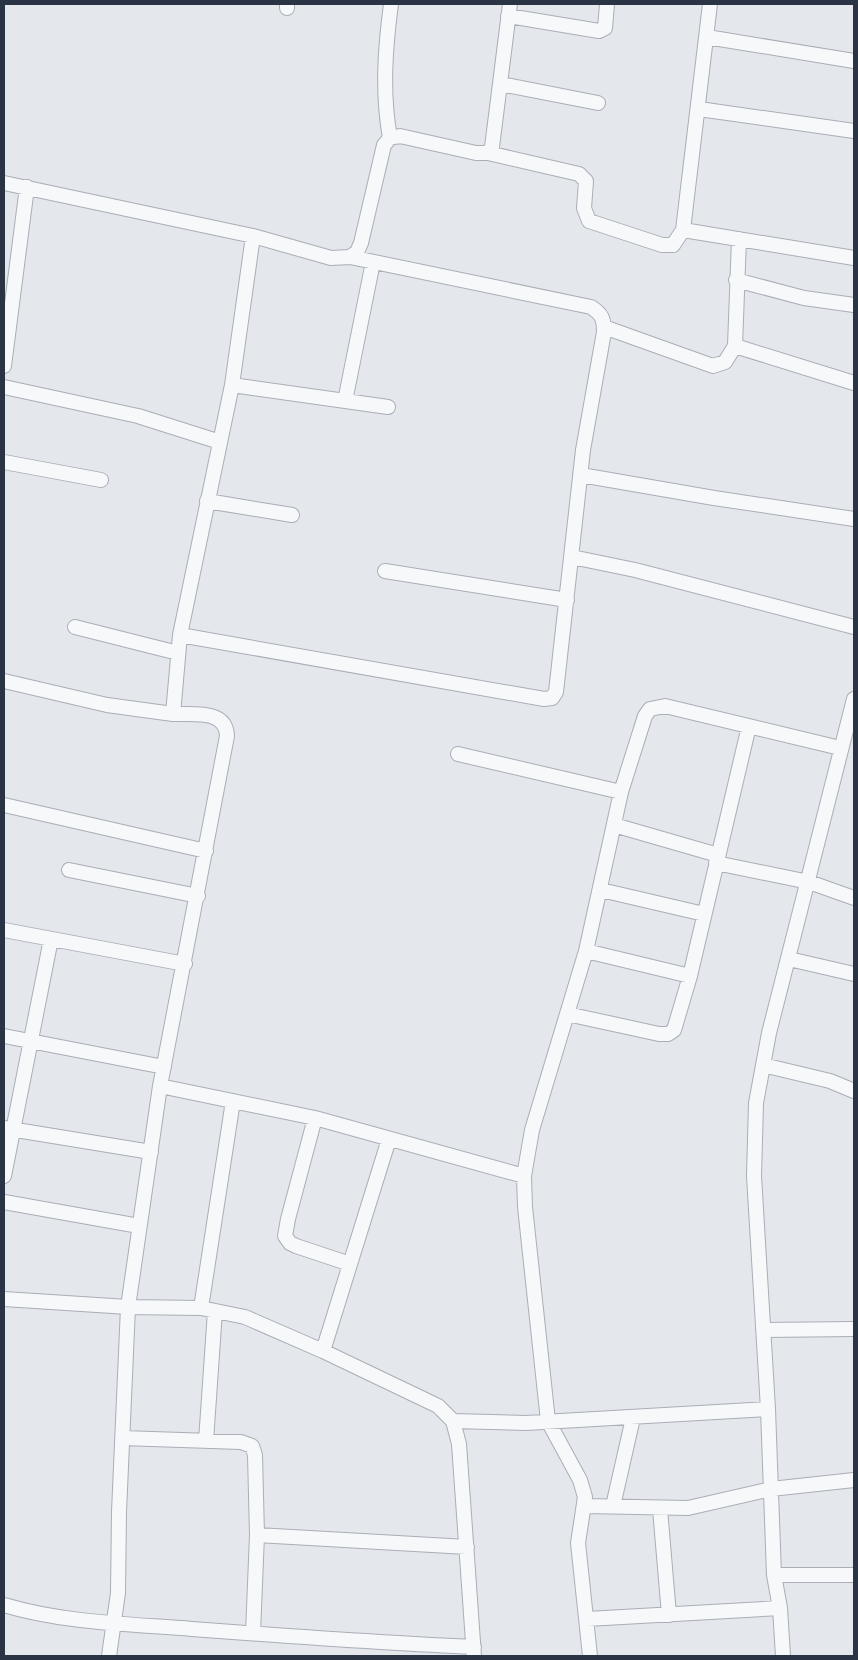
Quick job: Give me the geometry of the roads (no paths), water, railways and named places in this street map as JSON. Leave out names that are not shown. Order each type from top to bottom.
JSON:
[{"type":"street","points":[[390,138],[385,110],[385,70],[391,4]]},
{"type":"street","points":[[488,153],[494,139],[509,10],[599,31],[604,28],[607,4]]},
{"type":"street","points":[[350,257],[357,252],[361,243],[384,145],[390,138],[400,136],[476,153],[488,153],[583,177],[587,187],[584,208],[586,216],[596,224],[668,246],[677,240],[683,230],[699,109],[710,4]]},
{"type":"street","points":[[707,37],[854,61]]},
{"type":"street","points":[[501,84],[598,103]]},
{"type":"street","points":[[699,109],[854,131]]},
{"type":"street","points":[[4,183],[253,236],[330,258],[350,257],[591,307],[600,312],[604,327],[581,475],[556,692],[552,698],[544,699],[180,635]]},
{"type":"street","points":[[4,366],[27,187]]},
{"type":"street","points":[[683,230],[854,258]]},
{"type":"street","points":[[173,714],[180,635],[232,385],[253,236]]},
{"type":"street","points":[[604,327],[713,366],[726,362],[735,346],[739,239]]},
{"type":"street","points":[[345,401],[373,262]]},
{"type":"street","points":[[736,280],[804,298],[854,305]]},
{"type":"street","points":[[735,346],[854,382]]},
{"type":"street","points":[[232,385],[388,407]]},
{"type":"street","points":[[4,387],[138,416],[220,442]]},
{"type":"street","points":[[4,462],[101,480]]},
{"type":"street","points":[[581,475],[714,498],[854,518]]},
{"type":"street","points":[[207,501],[292,515]]},
{"type":"street","points":[[572,557],[635,570],[854,627]]},
{"type":"street","points":[[385,571],[567,600]]},
{"type":"street","points":[[76,626],[178,653]]},
{"type":"street","points":[[4,681],[107,704],[173,714],[216,717],[223,721],[227,727],[227,736],[198,896],[160,1086],[128,1307],[118,1593],[109,1656]]},
{"type":"street","points":[[783,1656],[780,1608],[774,1575],[768,1409],[754,1176],[756,1103],[763,1065],[809,882],[840,748],[854,698]]},
{"type":"street","points":[[590,1656],[578,1543],[585,1497],[580,1480],[548,1421],[525,1207],[524,1176],[532,1130],[586,951],[601,890],[621,792],[645,716],[650,709],[665,706],[840,748]]},
{"type":"street","points":[[567,1014],[668,1034],[674,1030],[690,976],[749,726]]},
{"type":"street","points":[[458,754],[621,792]]},
{"type":"street","points":[[4,805],[206,851]]},
{"type":"street","points":[[614,825],[717,859],[809,882],[854,898]]},
{"type":"street","points":[[69,870],[198,896]]},
{"type":"street","points":[[601,890],[704,914]]},
{"type":"street","points":[[4,930],[185,964]]},
{"type":"street","points":[[4,1176],[8,1129],[51,939]]},
{"type":"street","points":[[586,951],[690,976]]},
{"type":"street","points":[[789,959],[854,974]]},
{"type":"street","points":[[4,1036],[164,1067]]},
{"type":"street","points":[[763,1065],[830,1080],[854,1091]]},
{"type":"street","points":[[160,1086],[315,1118],[524,1176]]},
{"type":"street","points":[[206,1441],[208,1309],[233,1100]]},
{"type":"street","points":[[315,1118],[285,1236],[290,1243],[296,1246],[350,1264]]},
{"type":"street","points":[[8,1129],[150,1152]]},
{"type":"street","points":[[323,1351],[389,1139]]},
{"type":"street","points":[[4,1202],[139,1226]]},
{"type":"street","points":[[4,1299],[128,1307],[208,1309],[245,1317],[323,1351],[438,1406],[453,1421],[459,1444],[474,1652],[370,1649],[253,1633],[69,1618],[4,1605]]},
{"type":"street","points":[[763,1330],[854,1330]]},
{"type":"street","points":[[453,1421],[526,1423],[768,1409]]},
{"type":"street","points":[[613,1506],[634,1418]]},
{"type":"street","points":[[122,1438],[241,1442],[252,1446],[255,1455],[257,1535],[253,1633]]},
{"type":"street","points":[[585,1506],[660,1509],[712,1504],[771,1489],[854,1480]]},
{"type":"street","points":[[660,1509],[669,1615]]},
{"type":"street","points":[[257,1535],[467,1547]]},
{"type":"street","points":[[774,1575],[854,1575]]},
{"type":"street","points":[[587,1620],[780,1608]]}]
